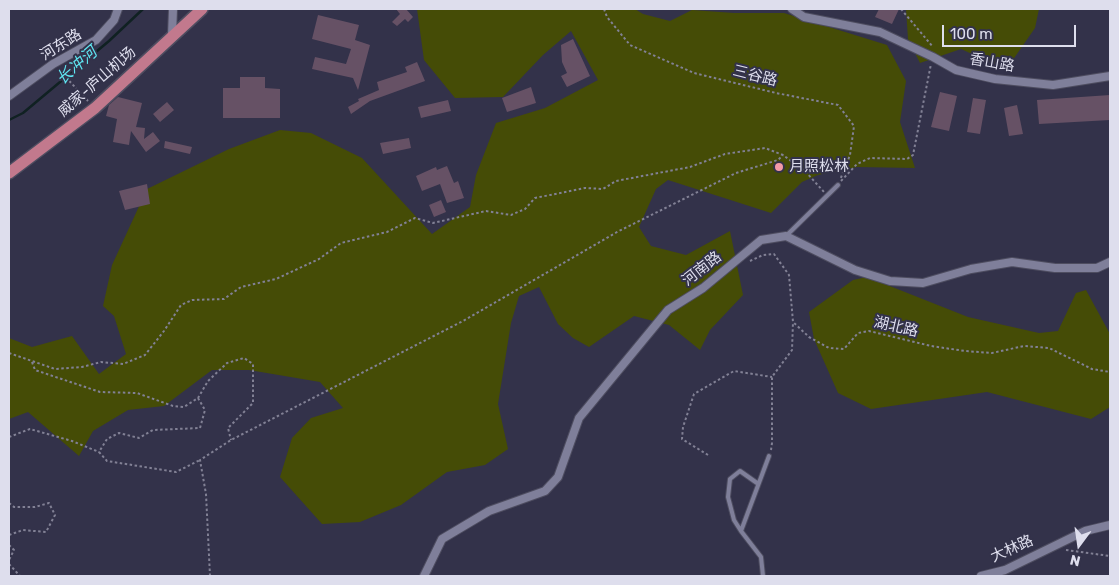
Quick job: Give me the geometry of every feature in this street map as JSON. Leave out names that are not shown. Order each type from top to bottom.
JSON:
[{"type":"main road","name":"威家-庐山机场","points":[[9,172],[95,108],[202,9]]},
{"type":"street","name":"河东路","points":[[9,96],[53,64],[96,40],[114,20],[118,9]]},
{"type":"street","points":[[172,35],[173,9]]},
{"type":"street","name":"香山路","points":[[792,9],[804,17],[880,32],[956,70],[995,78],[1053,85],[1110,76]]},
{"type":"street","points":[[786,236],[855,270],[890,281],[923,283],[970,269],[1012,262],[1055,268],[1097,268],[1110,262]]},
{"type":"street","name":"河南路","points":[[424,576],[442,539],[489,511],[545,491],[558,477],[579,418],[668,310],[703,288],[761,240],[786,236]]},
{"type":"street","name":"大林路","points":[[981,576],[1005,570],[1085,531],[1110,525]]},
{"type":"lane","points":[[786,236],[838,185]]},
{"type":"lane","points":[[740,531],[769,456]]},
{"type":"lane","points":[[757,483],[740,471],[730,479],[728,497],[734,520],[740,531],[761,557],[763,576]]},
{"type":"path","name":"三谷路","points":[[604,9],[607,17],[630,45],[694,73],[776,93],[838,105],[854,126],[850,155],[838,185]]},
{"type":"path","points":[[838,185],[857,164],[870,158],[907,159],[913,155],[933,57],[933,45],[901,9]]},
{"type":"path","points":[[53,64],[95,108]]},
{"type":"path","points":[[9,353],[55,369],[82,367],[101,362],[123,364],[145,355],[164,332],[181,305],[192,300],[224,299],[241,287],[276,279],[319,259],[341,243],[387,232],[415,218],[433,223],[486,211],[510,215],[525,209],[536,198],[585,188],[603,189],[616,182],[656,172],[690,167],[725,154],[765,148],[783,155],[805,171],[827,195]]},
{"type":"path","points":[[9,437],[30,429],[72,441],[98,452],[107,460],[176,472],[200,460],[230,440],[463,321],[617,232],[736,173],[778,160],[783,155]]},
{"type":"path","points":[[746,262],[763,255],[774,254],[789,275],[793,322],[792,350],[772,377],[772,443],[769,456]]},
{"type":"path","name":"湖北路","points":[[793,322],[808,337],[829,348],[844,349],[858,333],[869,331],[931,346],[965,351],[992,353],[1024,346],[1049,348],[1092,370],[1110,372]]},
{"type":"path","points":[[32,361],[35,370],[100,392],[137,393],[173,406],[184,407],[198,398],[208,382],[227,363],[244,358],[253,364],[253,403],[228,428],[230,440]]},
{"type":"path","points":[[708,455],[682,439],[683,427],[694,394],[734,371],[772,377]]},
{"type":"path","points":[[98,452],[107,439],[119,432],[139,438],[153,430],[200,428],[205,410],[198,398]]},
{"type":"path","points":[[200,460],[206,494],[210,576]]},
{"type":"path","points":[[9,503],[14,507],[35,507],[49,503],[55,515],[46,532],[23,530],[9,535]]},
{"type":"path","points":[[9,545],[14,550],[9,560]]},
{"type":"path","points":[[1049,548],[1110,556]]},
{"type":"path","points":[[9,564],[20,576]]},
{"type":"green space","points":[[417,9],[635,9],[643,14],[670,21],[692,10],[734,13],[784,13],[887,45],[906,81],[900,122],[915,168],[857,167],[818,175],[802,182],[771,213],[668,180],[656,189],[639,227],[651,246],[686,255],[730,231],[743,295],[710,330],[700,350],[669,325],[634,316],[589,347],[573,338],[558,324],[539,287],[519,296],[511,323],[498,404],[508,449],[485,465],[447,472],[401,505],[360,522],[322,524],[280,477],[292,438],[311,418],[343,408],[320,382],[249,370],[212,370],[164,406],[128,410],[93,431],[79,456],[28,412],[9,419],[9,338],[32,347],[72,336],[99,374],[126,354],[114,316],[103,306],[112,265],[147,189],[229,149],[280,130],[311,133],[362,158],[432,234],[470,207],[476,175],[496,123],[545,108],[598,80],[571,31],[543,55],[503,97],[455,98],[424,60]]},
{"type":"green space","points":[[906,9],[1039,9],[1035,28],[1010,64],[994,64],[961,49],[920,63],[908,39]]},
{"type":"green space","points":[[867,277],[968,317],[1039,333],[1058,331],[1076,293],[1086,290],[1110,334],[1110,407],[1091,419],[987,392],[871,409],[838,393],[814,339],[809,312],[853,280]]},
{"type":"building","points":[[396,9],[406,9],[413,17],[408,22],[405,19],[397,26],[392,22],[400,14]]},
{"type":"building","points":[[879,9],[899,9],[892,24],[875,17]]},
{"type":"building","points":[[318,15],[359,25],[355,40],[370,45],[358,90],[353,78],[312,69],[315,57],[346,64],[351,49],[312,39]]},
{"type":"building","points":[[573,39],[590,76],[567,87],[561,76],[567,73],[562,62],[561,45]]},
{"type":"building","points":[[417,62],[425,81],[370,101],[351,114],[348,107],[359,101],[358,99],[379,90],[377,82],[407,72],[405,67]]},
{"type":"building","points":[[240,77],[265,77],[265,88],[280,89],[280,118],[223,118],[223,88],[240,88]]},
{"type":"building","points":[[531,87],[536,103],[507,112],[502,98]]},
{"type":"building","points":[[940,92],[957,96],[949,131],[931,127]]},
{"type":"building","points":[[1110,95],[1110,120],[1039,124],[1037,100]]},
{"type":"building","points":[[118,97],[142,103],[136,127],[145,128],[144,139],[153,132],[160,141],[146,152],[131,131],[129,145],[113,142],[117,119],[106,116],[109,105]]},
{"type":"building","points":[[973,98],[986,100],[980,134],[967,132]]},
{"type":"building","points":[[448,100],[451,111],[421,118],[418,107]]},
{"type":"building","points":[[167,102],[174,110],[160,122],[153,114]]},
{"type":"building","points":[[1017,105],[1023,134],[1009,136],[1004,108]]},
{"type":"building","points":[[409,138],[411,148],[383,154],[380,143]]},
{"type":"building","points":[[165,141],[192,147],[190,154],[164,148]]},
{"type":"building","points":[[447,166],[454,183],[458,181],[464,198],[447,203],[440,184],[422,191],[416,176],[436,167],[437,170]]},
{"type":"building","points":[[147,184],[150,204],[125,210],[119,191]]},
{"type":"building","points":[[441,200],[446,212],[434,217],[429,205]]},
{"type":"waterway","name":"长冲河","points":[[9,120],[23,113],[109,41],[143,9]]},
{"type":"place","name":"月照松林","points":[[779,167]]}]
